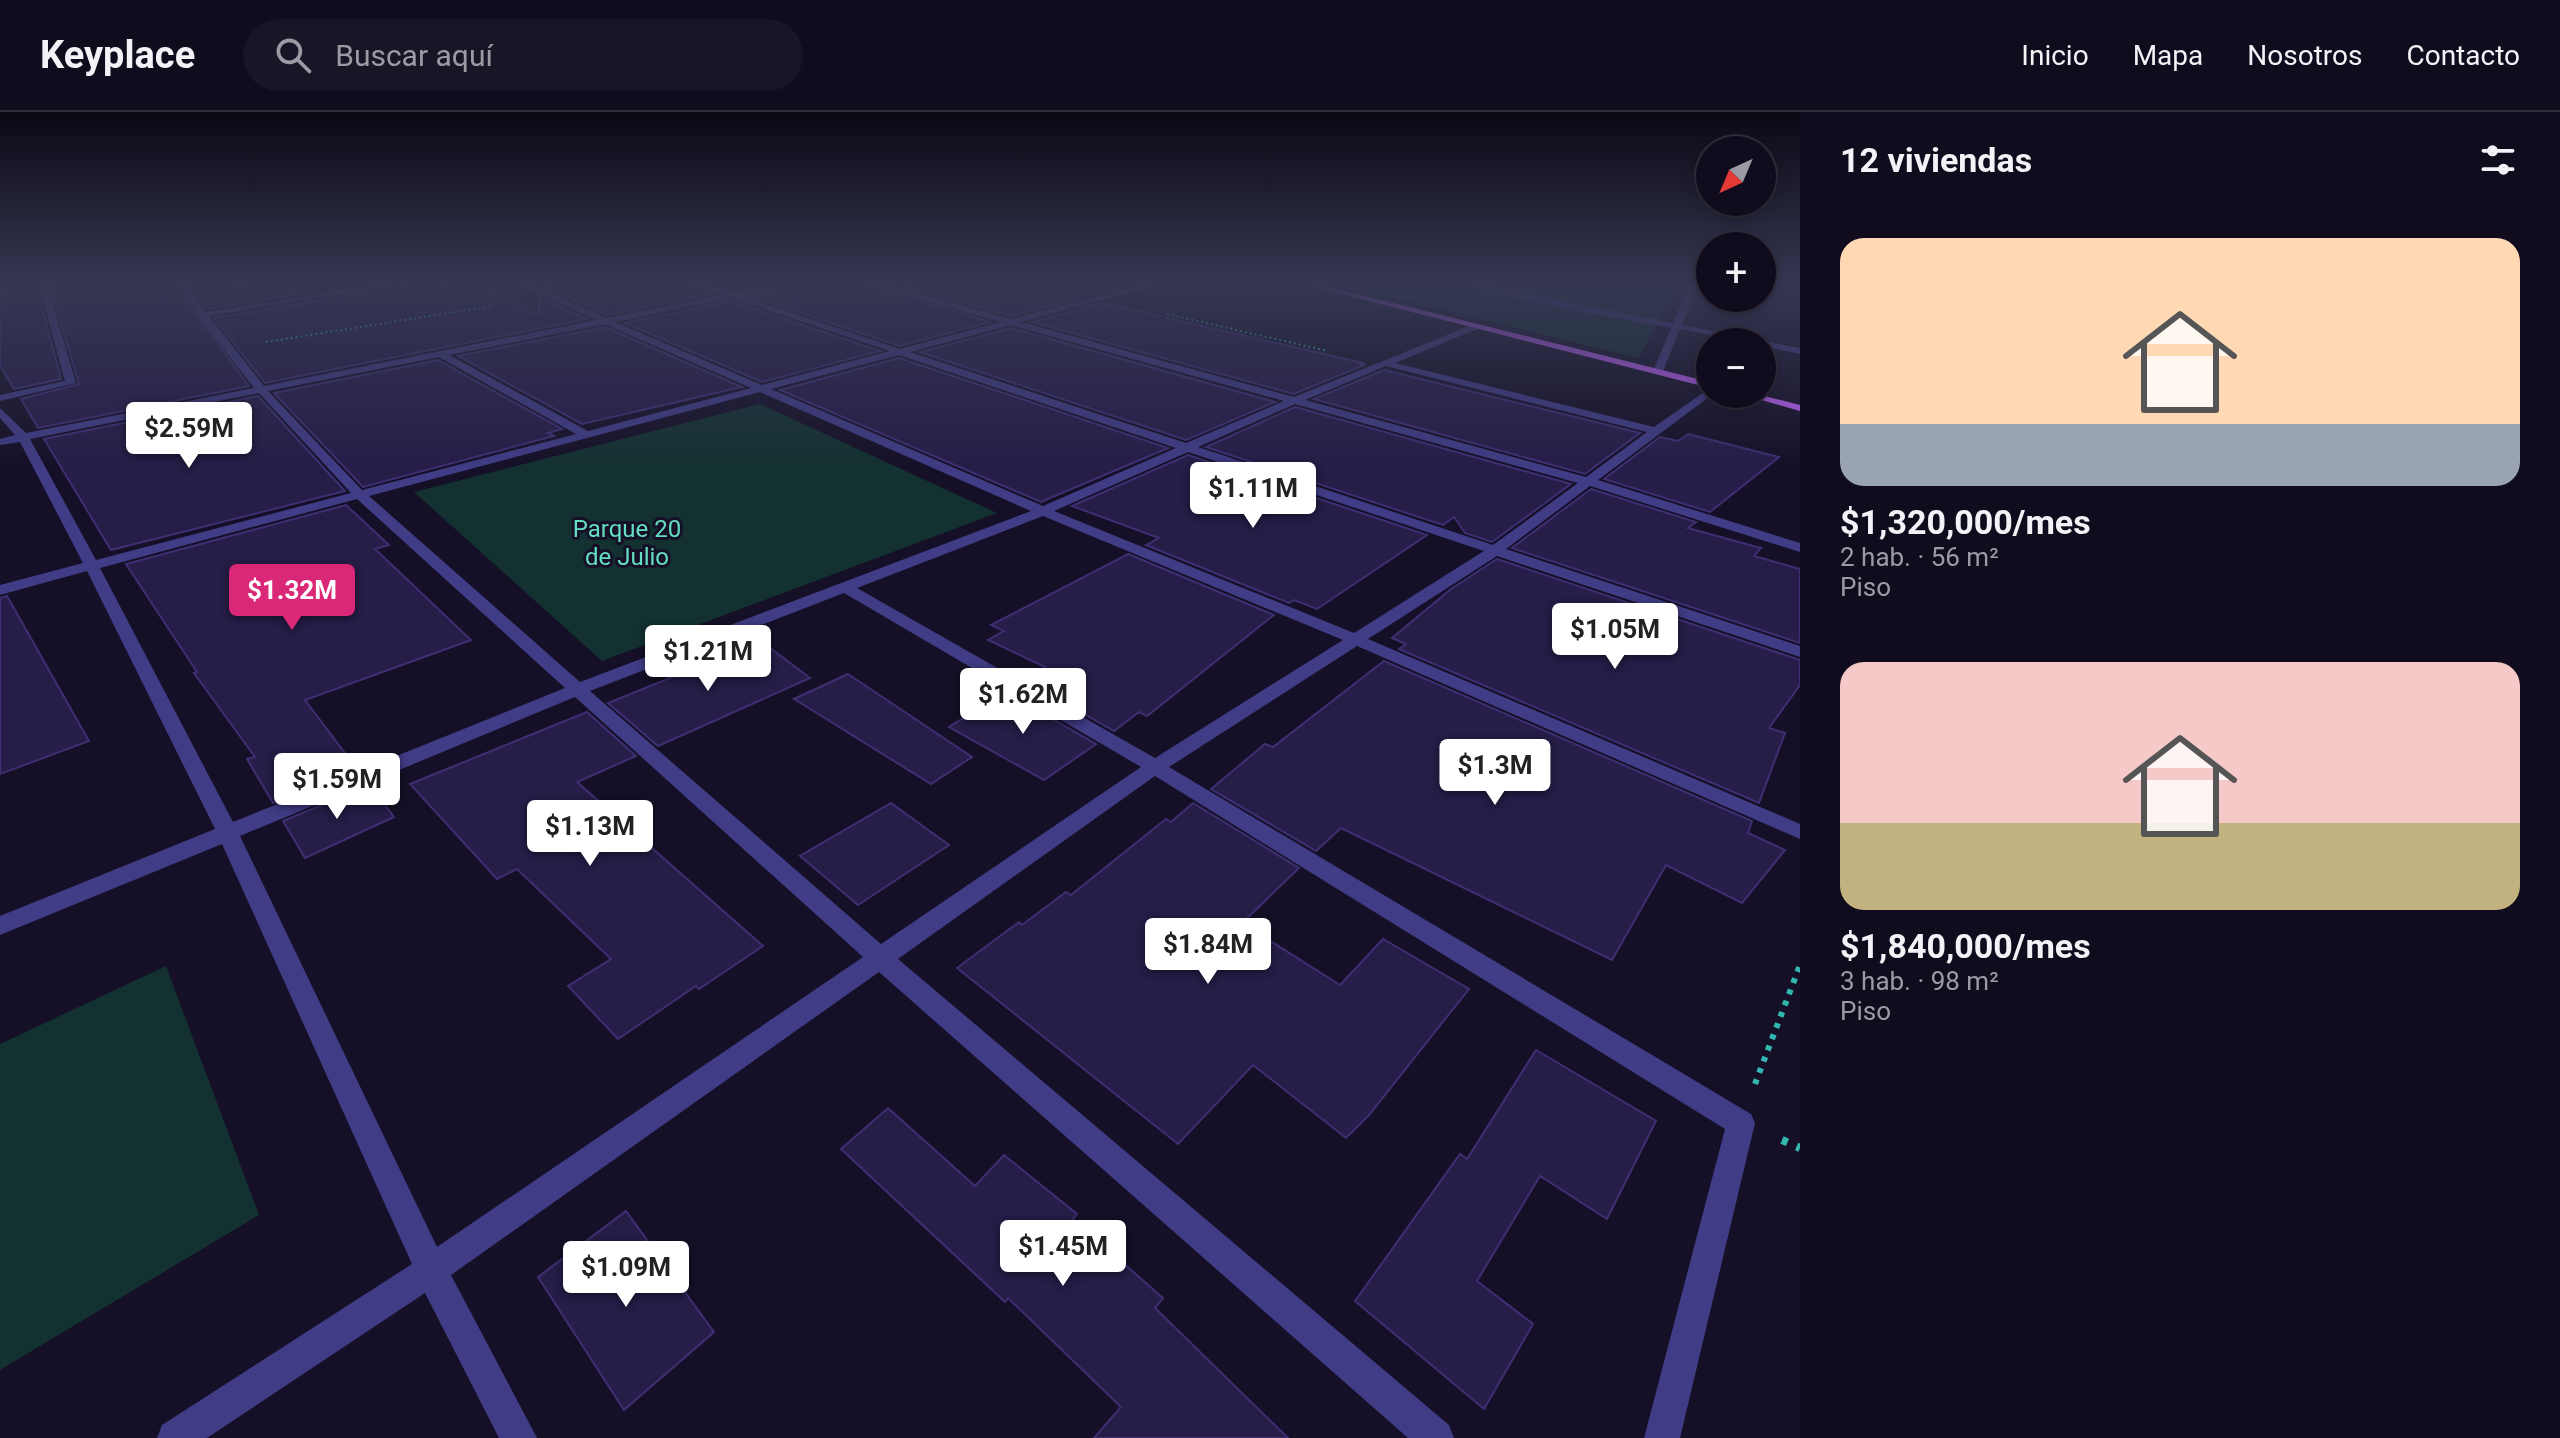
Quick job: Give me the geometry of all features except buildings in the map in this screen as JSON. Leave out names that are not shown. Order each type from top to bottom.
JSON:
[{"type":"main road","points":[[1553,346],[1696,381]]},
{"type":"main road","points":[[1776,402],[1800,408]]},
{"type":"street","points":[[0,398],[71,383],[60,346]]},
{"type":"street","points":[[224,346],[261,392],[361,495],[879,961],[1436,1438]]},
{"type":"street","points":[[12,439],[261,392],[479,346]]},
{"type":"street","points":[[664,346],[1043,511],[1359,641],[1800,832]]},
{"type":"street","points":[[878,346],[1800,652]]},
{"type":"street","points":[[0,590],[926,346]]},
{"type":"street","points":[[1092,346],[1587,481],[1800,548]]},
{"type":"street","points":[[0,926],[578,689],[1043,511],[1188,450],[1290,402],[1430,346]]},
{"type":"street","points":[[1658,371],[1668,346]]},
{"type":"street","points":[[1777,346],[1800,351]]},
{"type":"street","points":[[440,354],[587,435]]},
{"type":"street","points":[[1388,364],[1655,431]]},
{"type":"street","points":[[175,1438],[431,1270],[1155,767],[1359,641],[1493,552],[1696,401]]},
{"type":"street","points":[[0,411],[12,439],[92,566],[228,834],[431,1270],[519,1438]]},
{"type":"street","points":[[845,587],[1155,767],[1741,1123],[1662,1438]]},
{"type":"path","points":[[226,349],[246,346]]},
{"type":"path","points":[[1306,346],[1388,364]]},
{"type":"path","points":[[1741,1123],[1800,965]]},
{"type":"green space","points":[[1590,346],[1645,346],[1639,358]]},
{"type":"green space","name":"Parque 20 de Julio","points":[[760,404],[997,513],[602,661],[414,492]]},
{"type":"green space","points":[[166,966],[259,1215],[0,1370],[0,1044]]}]
